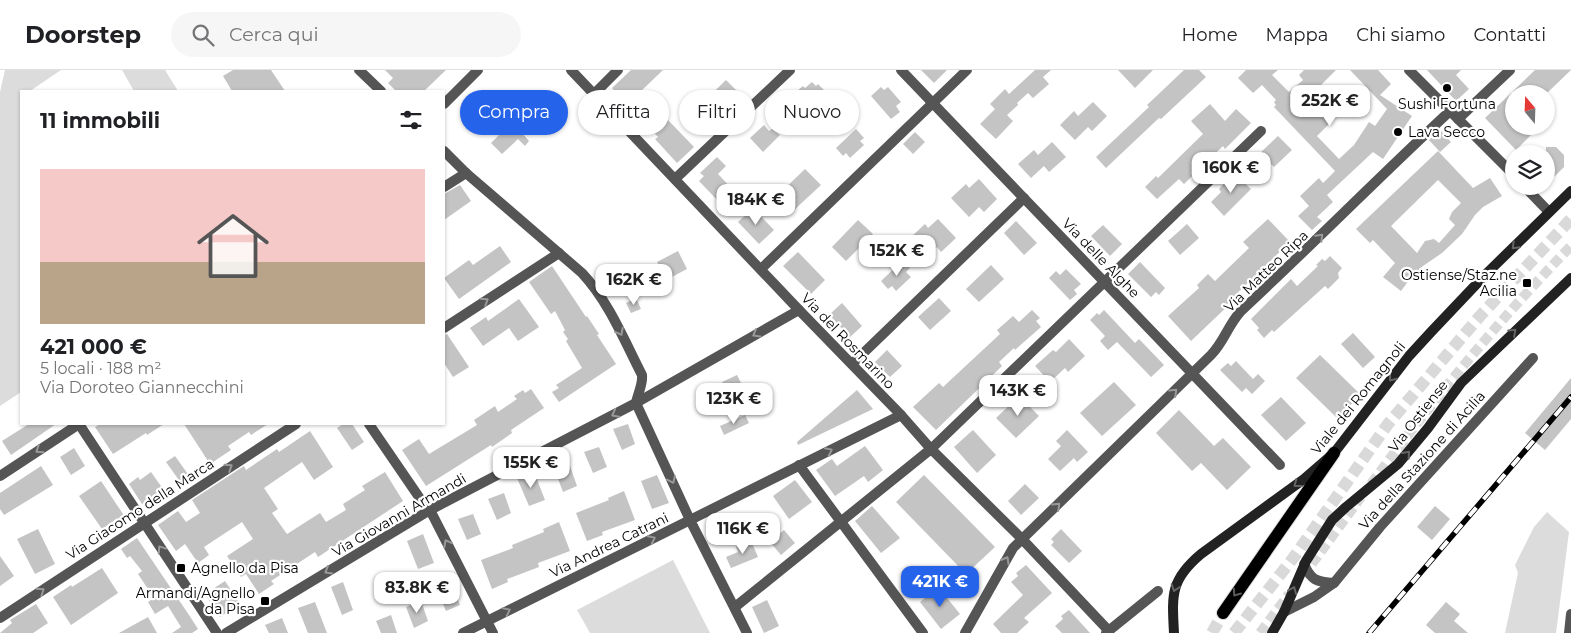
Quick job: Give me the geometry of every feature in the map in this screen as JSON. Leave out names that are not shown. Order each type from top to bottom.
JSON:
[{"type":"main road","name":"Viale dei Romagnoli","points":[[1174,633],[1172,602],[1174,588],[1188,566],[1201,554],[1304,479],[1334,453],[1409,356],[1430,332],[1571,191]]},
{"type":"main road","name":"Via Ostiense","points":[[1272,633],[1284,612],[1304,564],[1336,516],[1398,464],[1418,442],[1461,383],[1571,278]]},
{"type":"main road","points":[[1223,613],[1334,453]]},
{"type":"main road","name":"Viale dei Romagnoli","points":[[1173,616],[1179,633]]},
{"type":"street","points":[[359,70],[380,90]]},
{"type":"street","points":[[445,103],[478,70]]},
{"type":"street","name":"Via del Rosmarino","points":[[571,70],[590,90]]},
{"type":"street","points":[[598,90],[618,70]]},
{"type":"street","points":[[675,179],[790,70]]},
{"type":"street","name":"Via delle Alghe","points":[[901,70],[1280,465]]},
{"type":"street","points":[[761,269],[968,70]]},
{"type":"street","points":[[1409,70],[1505,167]]},
{"type":"street","points":[[1458,119],[1510,70]]},
{"type":"street","name":"Via Matteo Ripa","points":[[965,633],[1013,548],[1192,375],[1220,345],[1240,311],[1450,111]]},
{"type":"street","points":[[735,607],[931,449],[1261,131]]},
{"type":"street","name":"Via del Rosmarino","points":[[633,135],[901,415],[931,449],[1022,540],[1107,632]]},
{"type":"street","points":[[445,152],[466,173],[559,253],[594,286],[642,375],[642,386],[636,403],[690,520],[747,633]]},
{"type":"street","points":[[445,186],[466,173]]},
{"type":"street","points":[[1533,195],[1549,212]]},
{"type":"street","points":[[852,364],[1024,198]]},
{"type":"street","points":[[445,327],[559,253]]},
{"type":"street","name":"Via Giovanni Armandi","points":[[229,632],[430,510],[636,403],[799,310]]},
{"type":"street","name":"Via della Stazione di Acilia","points":[[1284,612],[1314,597],[1334,583],[1380,527],[1533,358]]},
{"type":"street","name":"Via Andrea Catrani","points":[[463,633],[901,415]]},
{"type":"street","points":[[0,476],[77,425]]},
{"type":"street","points":[[80,425],[218,633]]},
{"type":"street","name":"Via Giacomo della Marca","points":[[0,618],[294,425]]},
{"type":"street","points":[[370,425],[421,500],[430,510],[493,633]]},
{"type":"street","points":[[799,465],[923,633]]},
{"type":"street","points":[[1304,564],[1315,580],[1334,583]]},
{"type":"street","points":[[1107,632],[1158,591]]},
{"type":"street","points":[[1569,633],[1571,614]]},
{"type":"shaded area","points":[[5,70],[61,70],[31,90],[20,90],[20,393],[0,406],[0,92]]},
{"type":"shaded area","points":[[122,70],[165,70],[177,90],[133,90]]},
{"type":"shaded area","points":[[1547,512],[1569,532],[1556,633],[1505,633],[1518,573],[1515,565],[1534,527]]},
{"type":"shaded area","points":[[673,560],[710,633],[590,633],[577,610]]},
{"type":"building","points":[[233,70],[271,70],[284,90],[231,90],[223,76]]},
{"type":"building","points":[[385,70],[446,70],[425,90],[395,90],[388,83],[393,78]]},
{"type":"building","points":[[631,70],[663,70],[642,90],[614,90],[612,88]]},
{"type":"building","points":[[921,70],[947,70],[934,83]]},
{"type":"building","points":[[1035,70],[1051,70],[1043,77],[1049,84],[1033,98],[1028,93],[1017,103],[1018,105],[1007,115],[1013,121],[996,139],[980,124],[995,109],[990,104],[1005,89],[1009,94]]},
{"type":"building","points":[[1118,70],[1153,70],[1135,88]]},
{"type":"building","points":[[1184,70],[1199,70],[1206,77],[1106,168],[1096,157],[1149,107],[1147,105]]},
{"type":"building","points":[[1246,70],[1278,70],[1272,75],[1289,92],[1303,80],[1299,75],[1304,70],[1336,70],[1312,94],[1335,118],[1317,136],[1339,159],[1354,145],[1369,122],[1375,126],[1387,109],[1350,70],[1378,70],[1391,84],[1380,95],[1412,116],[1383,159],[1373,152],[1327,195],[1333,202],[1317,217],[1322,221],[1312,230],[1298,216],[1309,206],[1300,196],[1319,178],[1323,183],[1335,171],[1274,107],[1276,100],[1262,85],[1253,93],[1238,78]]},
{"type":"building","points":[[1427,70],[1461,70],[1456,75],[1469,89],[1456,101]]},
{"type":"building","points":[[1535,70],[1571,70],[1555,85],[1519,85]]},
{"type":"building","points":[[726,80],[736,90],[716,90]]},
{"type":"building","points":[[812,82],[816,86],[818,84],[824,90],[798,90],[803,86],[805,88]]},
{"type":"building","points":[[881,87],[884,90],[888,87],[901,102],[896,106],[900,112],[891,119],[871,96]]},
{"type":"building","points":[[1505,99],[1505,135],[1531,135],[1521,145],[1511,145],[1485,118]]},
{"type":"building","points":[[1093,102],[1107,116],[1092,131],[1088,127],[1075,140],[1060,125],[1074,111],[1078,116]]},
{"type":"building","points":[[1210,104],[1225,121],[1236,109],[1251,123],[1225,149],[1223,146],[1184,184],[1179,179],[1157,199],[1145,187],[1156,176],[1158,178],[1203,134],[1191,121]]},
{"type":"building","points":[[669,121],[679,131],[679,135],[682,135],[694,147],[677,163],[655,139],[658,137],[656,135],[669,135]]},
{"type":"building","points":[[764,125],[765,135],[780,135],[763,152],[750,138]]},
{"type":"building","points":[[1441,131],[1451,142],[1440,152],[1429,140]]},
{"type":"building","points":[[859,132],[864,138],[860,141],[864,145],[850,158],[846,153],[843,156],[836,148],[850,135],[859,135]]},
{"type":"building","points":[[915,132],[925,142],[913,154],[903,144]]},
{"type":"building","points":[[499,135],[524,135],[529,141],[525,146],[518,139],[502,154],[491,143]]},
{"type":"building","points":[[1278,136],[1292,150],[1274,167],[1260,153]]},
{"type":"building","points":[[1052,142],[1066,157],[1049,172],[1044,166],[1031,178],[1018,164],[1034,150],[1038,155]]},
{"type":"building","points":[[1555,147],[1564,155],[1564,167],[1555,176]]},
{"type":"building","points":[[1438,151],[1473,188],[1490,178],[1502,196],[1483,207],[1462,234],[1442,253],[1412,276],[1401,291],[1383,277],[1395,263],[1373,240],[1370,243],[1356,229]],"holes":[[[1438,180],[1461,203],[1452,212],[1449,219],[1455,225],[1439,243],[1434,239],[1425,241],[1417,253],[1391,226]]]},
{"type":"building","points":[[717,157],[726,166],[718,174],[735,192],[722,205],[699,181],[704,176],[700,173]]},
{"type":"building","points":[[805,169],[821,185],[793,211],[777,196]]},
{"type":"building","points":[[1234,173],[1251,189],[1224,216],[1211,202],[1221,192],[1219,189]]},
{"type":"building","points":[[979,179],[997,199],[984,212],[979,207],[969,217],[951,198],[966,184],[969,188]]},
{"type":"building","points":[[460,185],[471,201],[445,219],[445,193]]},
{"type":"building","points":[[753,208],[774,230],[759,244],[738,222]]},
{"type":"building","points":[[938,219],[956,238],[941,252],[937,247],[927,256],[910,238],[925,224],[928,228]]},
{"type":"building","points":[[1268,219],[1290,242],[1191,341],[1168,316],[1199,288],[1197,285],[1208,274],[1215,281],[1249,248],[1243,242]]},
{"type":"building","points":[[858,220],[873,234],[846,261],[832,247]]},
{"type":"building","points":[[1016,221],[1037,243],[1024,255],[1004,233]]},
{"type":"building","points":[[1187,224],[1199,238],[1180,255],[1168,241]]},
{"type":"building","points":[[1103,225],[1122,244],[1110,256],[1091,236]]},
{"type":"building","points":[[500,246],[511,262],[459,299],[445,277],[469,260],[473,265]]},
{"type":"building","points":[[678,251],[687,269],[666,280],[657,262]]},
{"type":"building","points":[[798,252],[825,280],[811,294],[783,266]]},
{"type":"building","points":[[1330,256],[1342,268],[1338,273],[1339,278],[1328,289],[1325,286],[1274,332],[1272,330],[1264,338],[1257,330],[1259,328],[1251,319],[1291,279],[1297,286],[1318,266],[1316,265],[1322,259],[1325,261]]},
{"type":"building","points":[[902,261],[910,268],[906,272],[911,277],[896,291],[892,286],[888,289],[881,281]]},
{"type":"building","points":[[1140,262],[1165,288],[1159,295],[1156,292],[1151,297],[1128,274]]},
{"type":"building","points":[[991,265],[1004,279],[979,302],[966,289]]},
{"type":"building","points":[[552,266],[599,334],[597,335],[616,364],[559,402],[552,392],[559,388],[556,385],[582,368],[566,341],[568,339],[563,332],[565,330],[555,311],[551,314],[529,282]]},
{"type":"building","points":[[1066,269],[1081,284],[1074,290],[1077,294],[1070,300],[1049,278],[1056,271],[1060,275]]},
{"type":"building","points":[[636,298],[641,309],[631,313],[626,303]]},
{"type":"building","points":[[939,298],[951,311],[930,330],[918,317]]},
{"type":"building","points":[[519,299],[539,327],[518,341],[509,328],[483,346],[470,328],[486,317],[488,321]]},
{"type":"building","points":[[842,303],[862,326],[850,337],[829,315]]},
{"type":"building","points":[[1032,310],[1040,318],[1036,321],[1041,327],[999,362],[1002,366],[936,430],[913,407],[939,383],[943,387],[1000,334],[997,330],[1013,316],[1019,322]]},
{"type":"building","points":[[1104,310],[1135,343],[1139,339],[1164,365],[1151,377],[1117,342],[1108,350],[1100,341],[1105,336],[1090,320],[1097,313],[1099,315]]},
{"type":"building","points":[[1353,333],[1375,357],[1363,368],[1341,344]]},
{"type":"building","points":[[447,334],[469,367],[453,377],[445,365],[445,335]]},
{"type":"building","points":[[1069,339],[1085,356],[1068,372],[1065,368],[1050,382],[1035,366],[1053,350],[1056,352]]},
{"type":"building","points":[[887,350],[902,366],[890,377],[875,362]]},
{"type":"building","points":[[1320,355],[1361,395],[1337,418],[1296,378]]},
{"type":"building","points":[[1236,361],[1253,379],[1258,374],[1265,381],[1252,394],[1246,388],[1242,392],[1220,370],[1228,363],[1231,366]]},
{"type":"building","points":[[737,375],[747,395],[732,403],[722,382]]},
{"type":"building","points":[[1571,378],[1571,419],[1545,450],[1525,433]]},
{"type":"building","points":[[1114,382],[1136,405],[1102,436],[1080,413]]},
{"type":"building","points":[[531,389],[544,408],[511,430],[512,433],[492,447],[491,445],[426,486],[402,450],[419,439],[429,454],[477,425],[474,420],[495,406],[498,412],[517,399],[514,396],[523,390],[525,393]]},
{"type":"building","points":[[857,390],[873,409],[798,445],[797,442]]},
{"type":"building","points":[[1019,396],[1039,416],[1016,438],[996,418]]},
{"type":"building","points":[[1281,397],[1306,423],[1286,441],[1261,415]]},
{"type":"building","points":[[1179,410],[1214,446],[1223,438],[1251,467],[1227,490],[1201,463],[1192,471],[1156,433]]},
{"type":"building","points":[[745,415],[749,423],[724,435],[720,426]]},
{"type":"building","points":[[628,424],[635,444],[622,450],[613,429]]},
{"type":"building","points":[[27,425],[55,425],[11,455],[2,441]]},
{"type":"building","points":[[98,425],[162,425],[113,454],[95,427]]},
{"type":"building","points":[[185,425],[266,425],[251,435],[249,432],[228,446],[231,450],[210,464]]},
{"type":"building","points":[[342,425],[353,425],[364,442],[352,450],[337,428]]},
{"type":"building","points":[[973,430],[996,455],[977,473],[954,447]]},
{"type":"building","points":[[1067,430],[1088,452],[1077,462],[1074,458],[1060,471],[1048,459],[1061,446],[1056,441]]},
{"type":"building","points":[[310,431],[333,467],[314,480],[302,462],[264,488],[278,509],[272,513],[287,534],[320,513],[326,522],[346,510],[343,504],[365,490],[362,486],[385,472],[403,501],[318,557],[315,552],[271,581],[274,584],[259,594],[246,574],[241,577],[227,556],[253,539],[242,522],[204,547],[209,555],[198,563],[185,544],[176,551],[158,525],[178,511],[186,522],[200,513],[192,500],[244,466],[246,470],[277,449],[279,452]]},
{"type":"building","points":[[865,446],[883,470],[868,482],[864,476],[835,496],[816,470],[832,459],[837,466]]},
{"type":"building","points":[[599,447],[607,467],[593,473],[584,452]]},
{"type":"building","points":[[74,448],[85,466],[71,475],[60,457]]},
{"type":"building","points":[[175,456],[190,477],[181,483],[166,462]]},
{"type":"building","points":[[41,466],[53,485],[4,515],[0,509],[0,493]]},
{"type":"building","points":[[570,466],[577,486],[563,492],[555,471]]},
{"type":"building","points":[[151,472],[163,489],[142,504],[129,484],[138,477],[140,480]]},
{"type":"building","points":[[534,472],[545,500],[529,506],[517,478]]},
{"type":"building","points":[[657,475],[669,503],[652,509],[641,481]]},
{"type":"building","points":[[924,475],[995,547],[966,574],[896,502]]},
{"type":"building","points":[[795,480],[812,502],[789,519],[773,496]]},
{"type":"building","points":[[101,481],[125,517],[117,522],[115,520],[102,529],[79,496]]},
{"type":"building","points":[[1025,484],[1039,498],[1021,515],[1008,501]]},
{"type":"building","points":[[624,491],[635,520],[602,532],[603,535],[587,541],[576,513],[609,500],[608,498]]},
{"type":"building","points":[[504,493],[511,513],[497,520],[488,499]]},
{"type":"building","points":[[872,506],[900,538],[881,553],[855,521]]},
{"type":"building","points":[[1435,506],[1450,519],[1432,540],[1417,527]]},
{"type":"building","points":[[473,514],[481,534],[467,540],[458,519]]},
{"type":"building","points":[[559,522],[570,551],[538,563],[539,567],[507,579],[508,582],[492,589],[481,560],[513,548],[512,545],[544,532],[543,529]]},
{"type":"building","points":[[38,529],[55,564],[35,574],[17,539]]},
{"type":"building","points":[[1061,529],[1082,551],[1069,563],[1051,545],[1054,542],[1051,539]]},
{"type":"building","points":[[784,530],[795,543],[781,555],[770,542]]},
{"type":"building","points":[[423,534],[434,563],[418,569],[407,541]]},
{"type":"building","points":[[137,538],[198,629],[192,633],[172,633],[181,627],[168,606],[155,614],[148,602],[154,598],[138,574],[142,571],[130,556],[127,558],[121,549]]},
{"type":"building","points":[[751,541],[758,557],[731,568],[726,557],[738,552],[736,547]]},
{"type":"building","points":[[0,556],[14,576],[0,586]]},
{"type":"building","points":[[1026,565],[1052,593],[1024,618],[1029,622],[1017,633],[1001,633],[993,624],[1023,595],[1011,582],[1018,576],[1016,573]]},
{"type":"building","points":[[102,568],[118,593],[71,625],[53,597]]},
{"type":"building","points":[[225,581],[240,604],[220,617],[205,594]]},
{"type":"building","points":[[343,582],[353,610],[342,615],[331,587]]},
{"type":"building","points":[[452,585],[460,605],[446,611],[437,590]]},
{"type":"building","points":[[938,587],[960,614],[941,629],[920,602]]},
{"type":"building","points":[[767,600],[779,626],[764,633],[752,607]]},
{"type":"building","points":[[421,601],[428,621],[414,628],[406,607]]},
{"type":"building","points":[[315,602],[327,633],[308,633],[298,608]]},
{"type":"building","points":[[1446,602],[1460,614],[1454,621],[1468,633],[1435,633],[1426,625]]},
{"type":"building","points":[[36,604],[48,623],[33,633],[0,633],[12,623],[10,620]]},
{"type":"building","points":[[1069,610],[1090,633],[1062,633],[1055,626],[1063,619],[1061,616]]},
{"type":"building","points":[[391,615],[397,633],[381,633],[376,621]]},
{"type":"building","points":[[148,617],[157,633],[119,633]]},
{"type":"building","points":[[282,618],[288,633],[269,633],[265,625]]},
{"type":"tunnel","points":[[1234,633],[1294,557],[1388,424],[1480,316],[1571,219]]},
{"type":"tunnel","points":[[1371,484],[1467,362],[1571,246]]},
{"type":"tunnel","points":[[1303,576],[1361,497]]},
{"type":"tunnel","points":[[1260,633],[1289,594]]},
{"type":"tunnel","points":[[1212,633],[1223,613]]},
{"type":"railway","points":[[1369,633],[1571,397]]},
{"type":"place","name":"Sushi Fortuna","points":[[1447,88]]},
{"type":"place","name":"Lava Secco","points":[[1398,132]]},
{"type":"place","name":"Ostiense/Staz.ne Acilia","points":[[1527,283]]},
{"type":"place","name":"Agnello da Pisa","points":[[181,568]]},
{"type":"place","name":"Armandi/Agnello da Pisa","points":[[265,601]]}]
